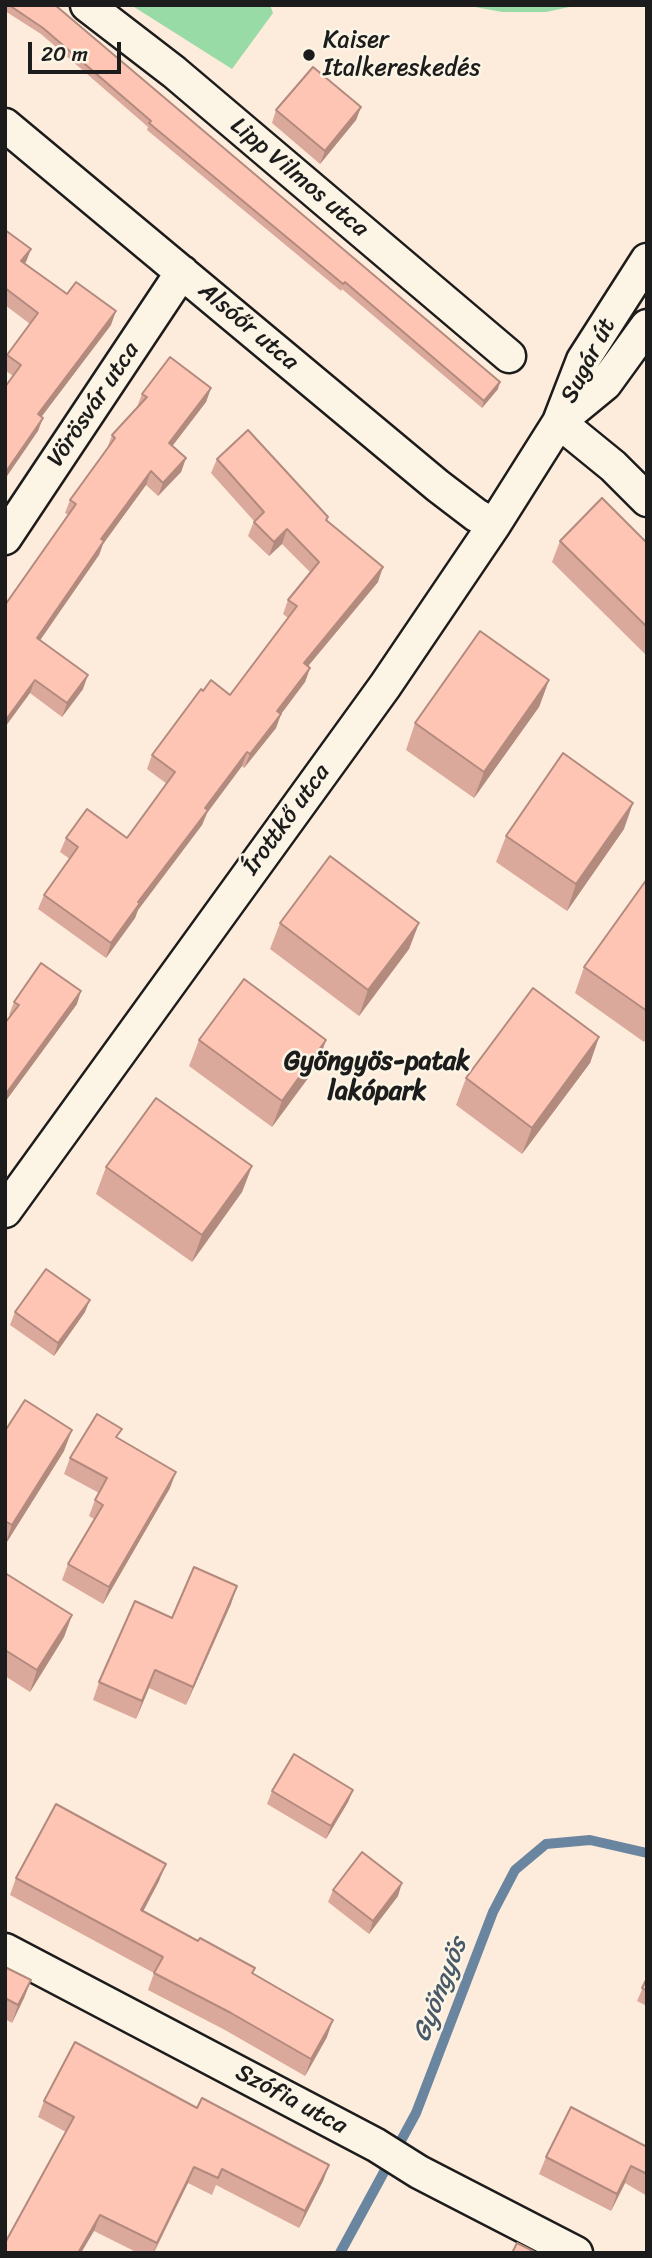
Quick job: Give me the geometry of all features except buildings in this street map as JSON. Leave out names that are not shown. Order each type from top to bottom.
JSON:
[{"type":"street","name":"Lipp Vilmos utca","points":[[87,5],[174,72],[509,356]]},
{"type":"street","name":"Alsóőr utca","points":[[5,125],[438,486],[494,525]]},
{"type":"street","name":"Sugár út","points":[[559,422],[583,360],[647,260]]},
{"type":"street","name":"Vörösvár utca","points":[[5,538],[182,272]]},
{"type":"street","name":"Sugár út","points":[[559,422],[605,384],[647,326]]},
{"type":"street","points":[[559,422],[612,466],[647,500]]},
{"type":"street","name":"Írottkő utca","points":[[5,1211],[385,686],[494,525],[559,422]]},
{"type":"street","name":"Szófia utca","points":[[5,1950],[576,2253]]},
{"type":"green space","points":[[131,5],[270,5],[273,13],[232,69]]},
{"type":"green space","points":[[464,5],[579,5],[546,12],[502,12]]},
{"type":"waterway","name":"Gyöngyös","points":[[340,2253],[416,2113],[493,1912],[515,1870],[546,1844],[590,1840],[647,1853]]},
{"type":"place","name":"Kaiser Italkereskedés","points":[[309,55]]},
{"type":"district","name":"Gyöngyös-patak lakópark","points":[[377,1077]]}]
